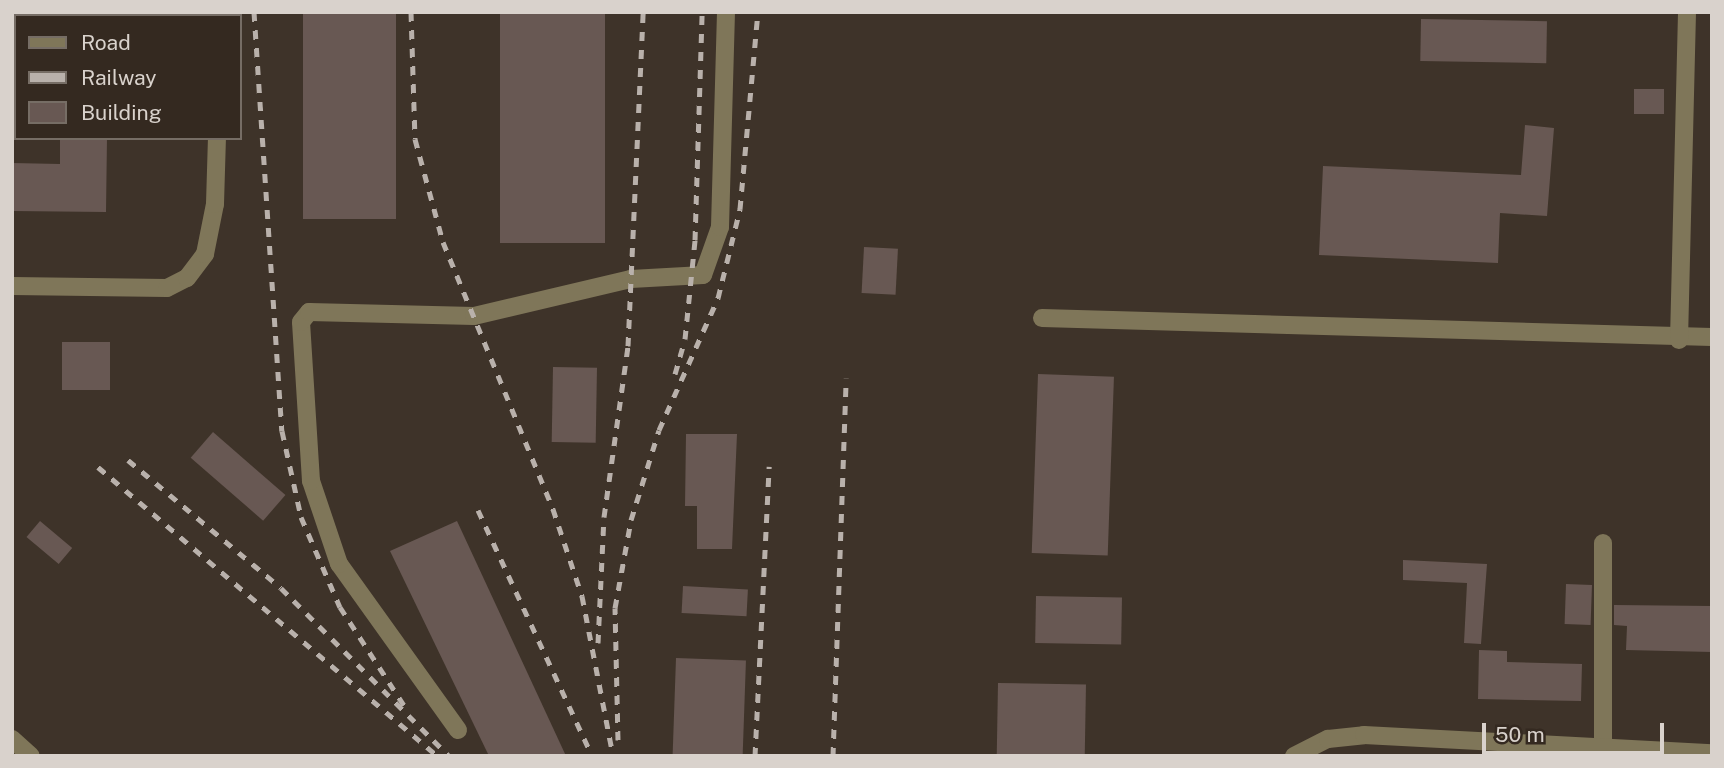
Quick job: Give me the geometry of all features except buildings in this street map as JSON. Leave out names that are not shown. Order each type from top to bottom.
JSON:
[{"type":"lane","points":[[458,730],[339,564],[312,481],[301,322],[309,312],[474,316],[631,279],[703,275],[720,227],[726,12]]},
{"type":"lane","points":[[1679,340],[1687,12]]},
{"type":"lane","points":[[12,286],[167,288],[187,278],[205,254],[215,204],[217,140]]},
{"type":"lane","points":[[1042,318],[1679,340],[1712,337]]},
{"type":"lane","points":[[1603,543],[1603,747]]},
{"type":"lane","points":[[1294,756],[1328,738],[1364,735],[1712,753]]},
{"type":"lane","points":[[12,739],[31,756]]},
{"type":"railway","points":[[254,12],[282,431],[301,517],[340,607],[404,705]]},
{"type":"railway","points":[[411,12],[415,139],[443,242],[553,509],[582,596],[613,756]]},
{"type":"railway","points":[[598,643],[604,517],[628,346],[643,12]]},
{"type":"railway","points":[[675,374],[685,339],[695,240],[702,12]]},
{"type":"railway","points":[[618,740],[615,608],[631,520],[659,430],[718,298],[740,209],[758,12]]},
{"type":"railway","points":[[833,756],[846,378]]},
{"type":"railway","points":[[128,460],[281,588],[449,756]]},
{"type":"railway","points":[[755,756],[769,466]]},
{"type":"railway","points":[[98,467],[438,756]]},
{"type":"railway","points":[[478,510],[592,756]]}]
